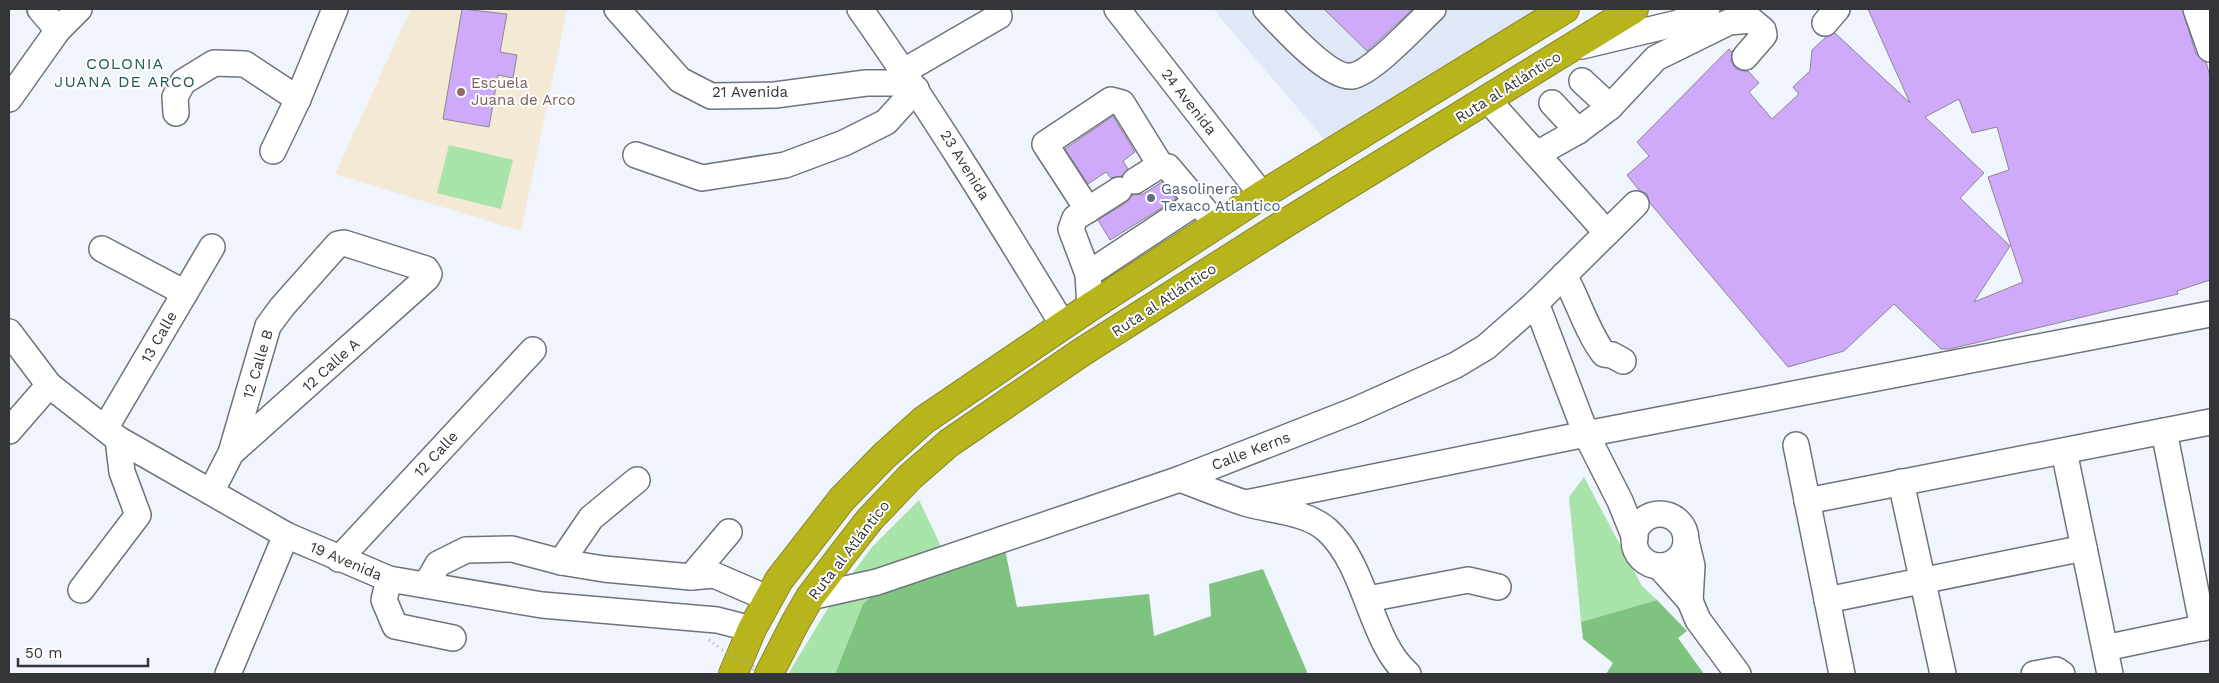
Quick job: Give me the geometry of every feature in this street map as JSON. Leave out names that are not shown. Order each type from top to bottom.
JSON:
[{"type":"highway","points":[[727,662],[752,629],[767,598],[842,499],[884,456],[924,420],[1090,307],[1262,195],[1565,9]]},
{"type":"highway","name":"Ruta al Atlántico","points":[[769,674],[810,597],[870,519],[910,476],[949,443],[1082,352],[1284,224],[1634,9]]},
{"type":"street","points":[[40,9],[58,30]]},
{"type":"street","points":[[9,99],[58,30],[79,9]]},
{"type":"street","points":[[273,151],[298,99],[335,9]]},
{"type":"street","name":"21 Avenida","points":[[617,9],[680,80],[711,96],[775,95],[866,82],[898,83],[910,80]]},
{"type":"street","name":"23 Avenida","points":[[860,9],[910,80],[1063,325]]},
{"type":"street","name":"24 Avenida","points":[[1117,9],[1262,195]]},
{"type":"street","points":[[1266,9],[1303,48],[1340,74],[1351,76],[1370,69],[1434,9]]},
{"type":"street","points":[[1563,52],[1603,40],[1678,23],[1707,9]]},
{"type":"street","points":[[2196,9],[2210,49]]},
{"type":"street","points":[[636,156],[702,178],[785,165],[844,142],[886,122],[910,80],[999,16]]},
{"type":"street","points":[[1537,154],[1578,131],[1610,107],[1656,58],[1729,22],[1751,20],[1763,30],[1764,35],[1745,57]]},
{"type":"street","points":[[176,113],[175,97],[183,82],[214,64],[245,64],[298,99]]},
{"type":"street","points":[[1582,81],[1610,107]]},
{"type":"street","points":[[1088,210],[1045,144],[1112,100],[1122,103],[1161,166],[1168,168],[1217,224]]},
{"type":"street","points":[[1488,100],[1607,232]]},
{"type":"street","points":[[1552,103],[1578,131]]},
{"type":"street","points":[[1090,307],[1088,274],[1071,228],[1075,218],[1161,166]]},
{"type":"street","points":[[1088,274],[1197,202]]},
{"type":"street","name":"Calle Kerns","points":[[810,597],[877,582],[1180,479],[1356,410],[1456,365],[1486,347],[1536,304],[1636,204]]},
{"type":"street","name":"12 Calle B","points":[[231,454],[268,326],[282,307],[338,244],[344,243],[426,269],[429,274]]},
{"type":"street","name":"13 Calle","points":[[112,433],[185,293],[212,247]]},
{"type":"street","points":[[102,248],[185,293]]},
{"type":"street","name":"12 Calle A","points":[[231,454],[420,285],[429,274]]},
{"type":"street","points":[[1564,275],[1578,299],[1597,346],[1604,354],[1612,355],[1623,362]]},
{"type":"street","points":[[1536,304],[1586,434],[1620,501],[1635,538],[1636,548],[1641,557],[1649,563],[1659,566],[1669,564],[1678,559],[1684,551],[1686,541]]},
{"type":"street","points":[[1246,503],[1586,434],[2210,314]]},
{"type":"street","name":"19 Avenida","points":[[9,332],[48,385],[112,433],[286,534],[339,559],[389,579],[542,605],[717,620],[752,629]]},
{"type":"street","name":"12 Calle","points":[[339,559],[533,350]]},
{"type":"street","points":[[9,431],[48,385]]},
{"type":"street","points":[[1808,501],[2210,422]]},
{"type":"street","points":[[2105,648],[2207,627],[2164,431]]},
{"type":"street","points":[[81,590],[138,514],[122,472],[112,433]]},
{"type":"street","points":[[1796,445],[1842,674]]},
{"type":"street","points":[[2064,451],[2110,674]]},
{"type":"street","points":[[211,492],[231,454]]},
{"type":"street","points":[[1180,479],[1246,503],[1308,518],[1326,529],[1341,545],[1368,599],[1397,665],[1408,674]]},
{"type":"street","points":[[561,562],[592,518],[637,480]]},
{"type":"street","points":[[1901,482],[1943,674]]},
{"type":"street","points":[[1620,501],[1671,516],[1680,522],[1685,531],[1692,566],[1690,601]]},
{"type":"street","points":[[1635,538],[1637,528],[1644,521],[1652,515],[1662,514]]},
{"type":"street","points":[[692,577],[729,532]]},
{"type":"street","points":[[228,674],[286,534]]},
{"type":"street","points":[[1827,600],[2084,548]]},
{"type":"street","points":[[426,585],[438,564],[466,550],[512,549],[561,562],[604,569],[692,577],[714,575],[767,598]]},
{"type":"street","points":[[1659,566],[1690,601],[1698,620],[1738,674]]},
{"type":"street","points":[[389,579],[384,600],[395,626],[453,638]]},
{"type":"street","points":[[1368,599],[1468,580],[1498,587]]},
{"type":"street","points":[[2034,674],[2056,670],[2062,674]]},
{"type":"path","points":[[727,662],[755,666],[751,674]]},
{"type":"shaded area","name":"Escuela Juana de Arco","points":[[411,9],[567,9],[521,231],[335,174]]},
{"type":"shaded area","points":[[1213,9],[1541,9],[1329,145]]},
{"type":"green space","points":[[449,145],[513,160],[501,209],[437,193]]},
{"type":"green space","points":[[1584,477],[1642,586],[1657,600],[1581,622],[1569,497]]},
{"type":"green space","points":[[919,500],[949,563],[863,604],[835,674],[788,674],[833,600],[872,547]]},
{"type":"green space","points":[[1004,545],[1017,607],[1149,594],[1154,636],[1211,616],[1209,584],[1263,569],[1308,674],[835,674],[863,604],[881,589]]},
{"type":"green space","points":[[1657,600],[1687,631],[1678,638],[1704,674],[1606,674],[1613,663],[1583,639],[1581,622]]},
{"type":"building","points":[[462,9],[507,14],[500,52],[517,55],[513,78],[498,75],[489,127],[443,119]]},
{"type":"building","points":[[1324,9],[1413,9],[1367,51]]},
{"type":"building","points":[[1868,9],[2182,9],[2196,54],[2206,62],[2210,76],[2210,280],[2177,291],[2178,294],[1950,349],[1941,349],[1894,304],[1844,351],[1788,367],[1650,203],[1647,194],[1639,190],[1627,175],[1649,156],[1637,142],[1729,49],[1732,52],[1731,61],[1735,68],[1748,71],[1759,83],[1749,92],[1772,119],[1799,94],[1793,87],[1810,71],[1812,50],[1826,37],[1835,33],[1910,103]],"holes":[[[1959,99],[1972,133],[1997,127],[2009,170],[1988,177],[2023,282],[1974,302],[2010,246],[1960,198],[1984,173],[1925,117]]]},
{"type":"building","points":[[1113,116],[1135,152],[1123,161],[1128,169],[1122,176],[1111,178],[1106,172],[1088,184],[1065,149]]},
{"type":"building","name":"Gasolinera Texaco Atlantico","points":[[1162,182],[1176,199],[1110,240],[1098,220],[1127,202],[1132,195],[1143,194]]},
{"type":"place","name":"Escuela Juana de Arco","points":[[461,92]]},
{"type":"place","name":"Gasolinera Texaco Atlantico","points":[[1151,198]]},
{"type":"district","name":"COLONIA JUANA DE ARCO","points":[[125,72]]}]
